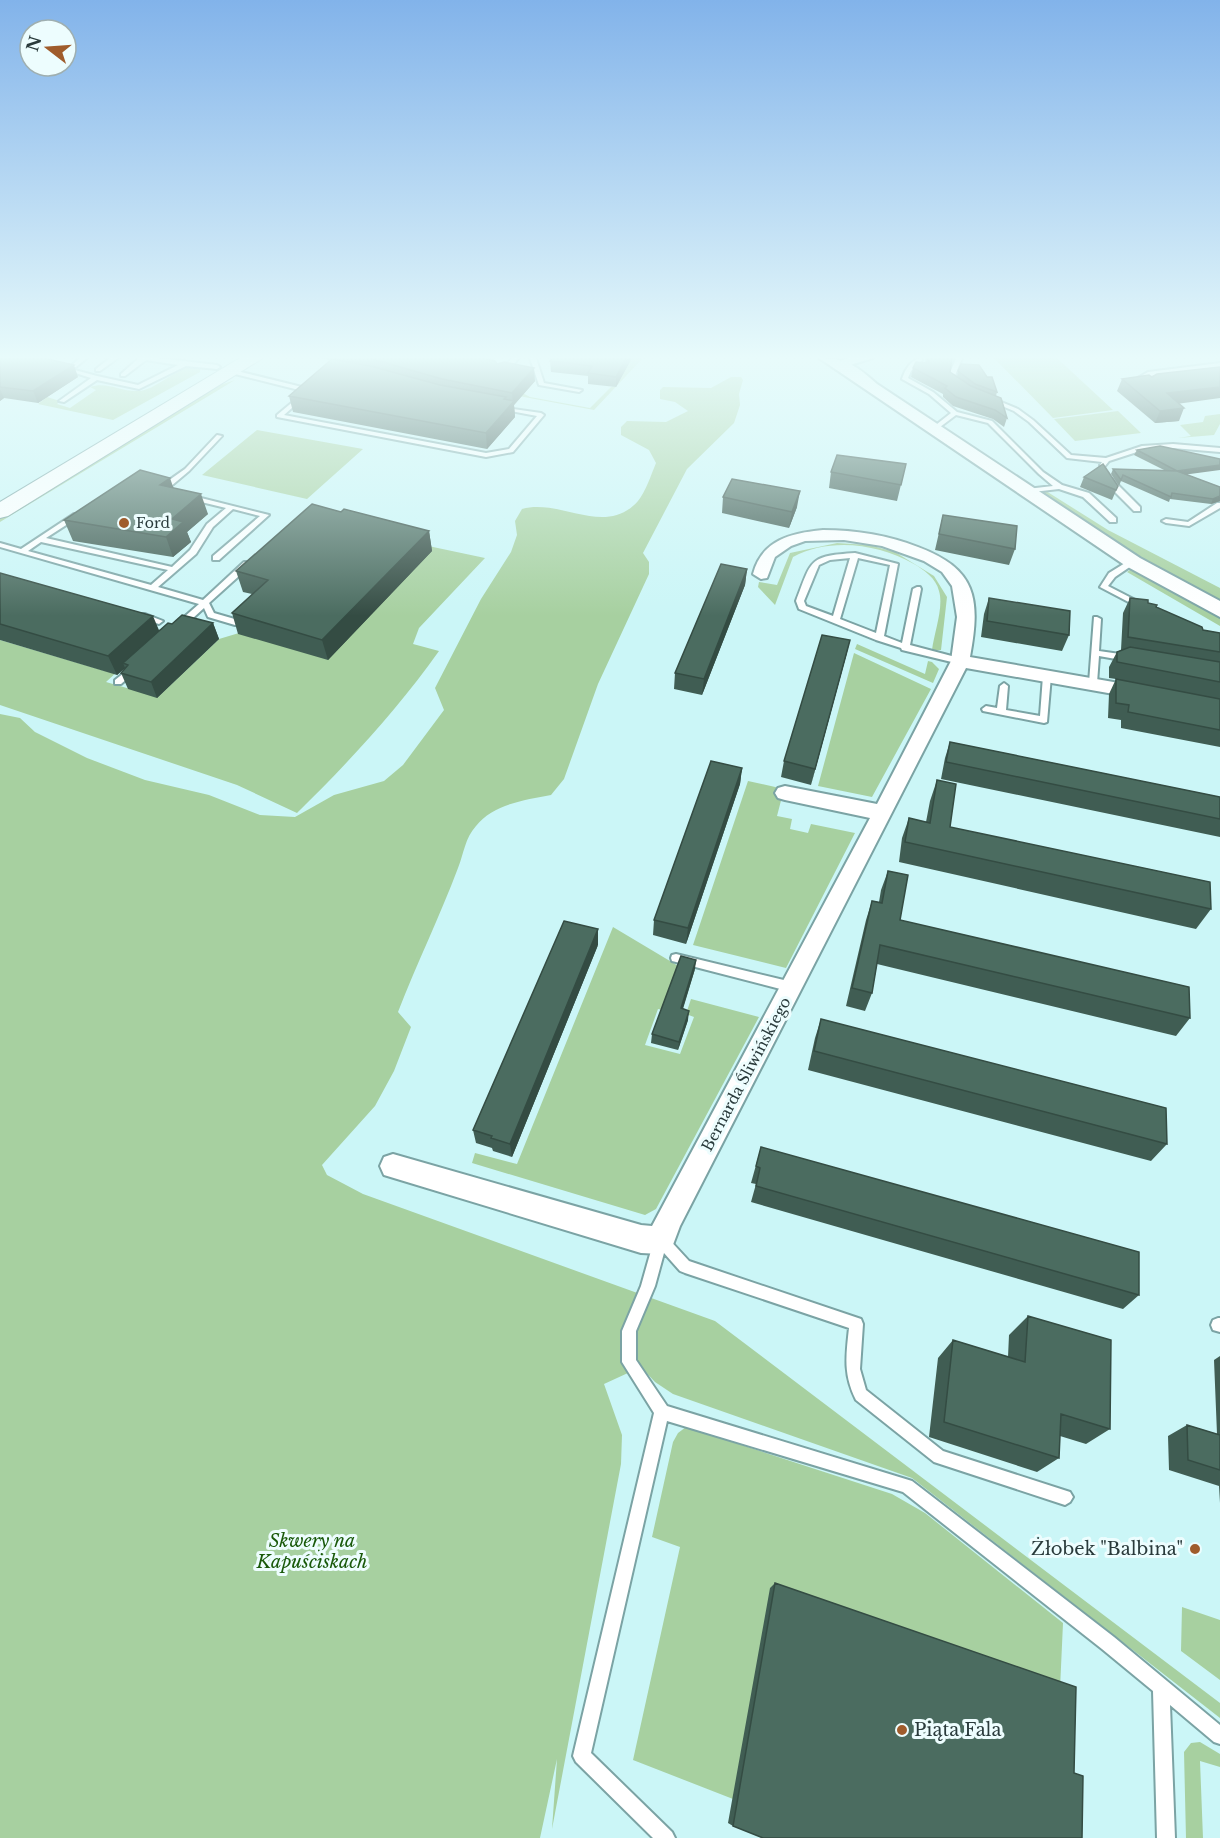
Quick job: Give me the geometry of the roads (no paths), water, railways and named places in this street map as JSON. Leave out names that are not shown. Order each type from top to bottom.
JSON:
[{"type":"main road","points":[[0,495],[90,444]]},
{"type":"main road","points":[[0,510],[104,444]]},
{"type":"street","points":[[956,444],[1133,561],[1220,609]]},
{"type":"street","name":"Bernarda Śliwińskiego","points":[[661,1240],[960,661],[965,628],[964,598],[955,574],[938,561],[899,545],[864,536],[815,536],[778,547],[767,555],[761,574]]},
{"type":"street","points":[[960,661],[1165,697]]},
{"type":"street","points":[[785,793],[883,813]]},
{"type":"street","points":[[393,1166],[641,1239],[661,1240]]},
{"type":"lane","points":[[161,490],[187,470],[212,444]]},
{"type":"lane","points":[[426,444],[486,455],[511,451],[517,444]]},
{"type":"lane","points":[[1012,444],[1041,473],[1059,487],[1086,495],[1113,520]]},
{"type":"lane","points":[[1054,444],[1069,456],[1106,460],[1142,448],[1173,446],[1220,450]]},
{"type":"lane","points":[[1106,460],[1101,468],[1106,478],[1137,509]]},
{"type":"lane","points":[[150,487],[171,492]]},
{"type":"lane","points":[[1027,491],[1059,487]]},
{"type":"lane","points":[[181,495],[265,515],[216,558]]},
{"type":"lane","points":[[1166,521],[1189,524],[1220,505]]},
{"type":"lane","points":[[152,588],[193,552],[210,526],[231,507]]},
{"type":"lane","points":[[21,552],[79,513]]},
{"type":"lane","points":[[40,539],[172,569]]},
{"type":"lane","points":[[0,545],[204,603],[211,615],[235,622]]},
{"type":"lane","points":[[836,620],[855,555]]},
{"type":"lane","points":[[879,638],[894,564],[855,555],[822,558],[815,562],[801,601],[802,606],[879,638],[905,648],[960,661]]},
{"type":"lane","points":[[170,634],[254,557]]},
{"type":"lane","points":[[1133,561],[1112,575],[1104,587],[1152,612]]},
{"type":"lane","points":[[905,648],[917,589]]},
{"type":"lane","points":[[137,615],[159,621]]},
{"type":"lane","points":[[1093,683],[1097,619]]},
{"type":"lane","points":[[1095,653],[1140,660]]},
{"type":"lane","points":[[118,682],[144,658]]},
{"type":"lane","points":[[986,709],[1044,720],[1047,676]]},
{"type":"lane","points":[[1001,712],[1004,686]]},
{"type":"lane","points":[[676,958],[792,987]]},
{"type":"lane","points":[[661,1240],[648,1286],[629,1331],[629,1362],[662,1412],[908,1486],[1161,1686],[1220,1736]]},
{"type":"lane","points":[[661,1240],[685,1266],[856,1324],[853,1383],[861,1395],[939,1457],[1065,1497]]},
{"type":"lane","points":[[662,1412],[582,1756],[666,1838]]},
{"type":"lane","points":[[1161,1686],[1166,1838]]},
{"type":"place","name":"Ford","points":[[124,523]]},
{"type":"place","name":"Żłobek \"Balbina\"","points":[[1195,1549]]},
{"type":"place","name":"Piąta Fala","points":[[902,1730]]},
{"type":"park label","name":"Skwery na Kapuściskach","points":[[312,1551]]}]
